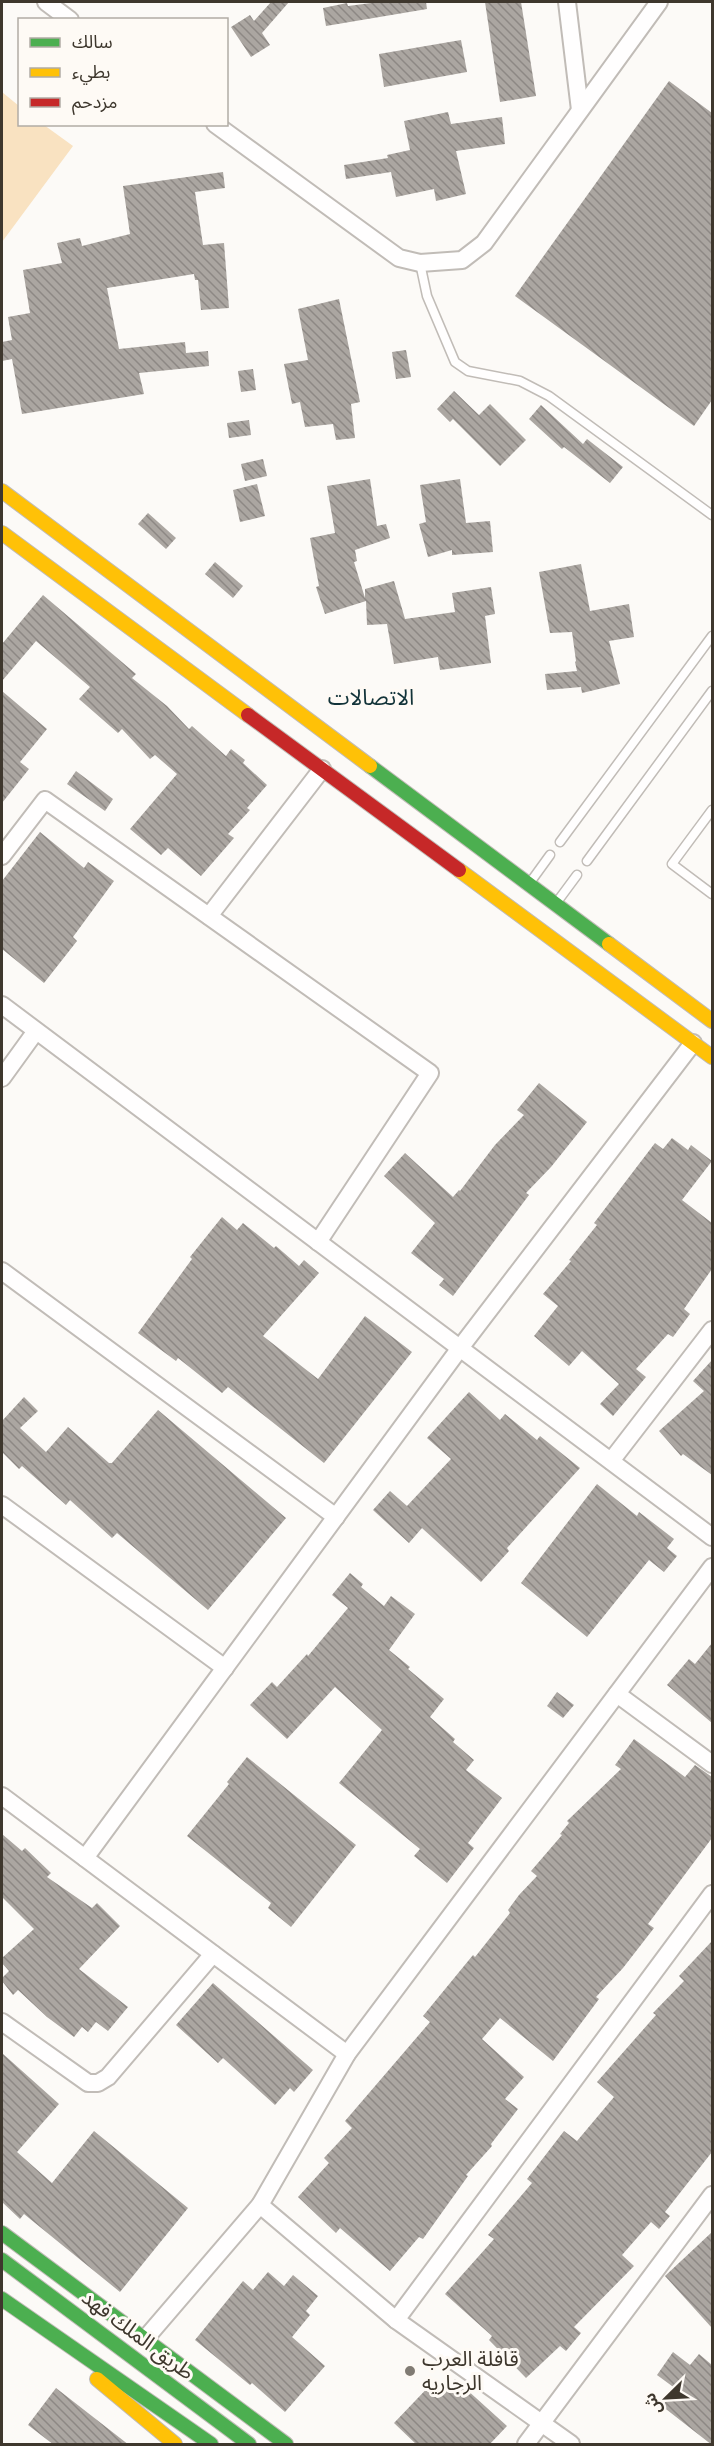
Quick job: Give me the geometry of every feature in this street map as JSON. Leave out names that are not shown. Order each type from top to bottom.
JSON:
[{"type":"main road","points":[[2,491],[712,1021]]},
{"type":"main road","points":[[3,537],[712,1057]]},
{"type":"main road","points":[[2,2233],[286,2445]]},
{"type":"main road","name":"طريق الملك فهد","points":[[2,2260],[249,2445]]},
{"type":"main road","name":"طريق الملك فهد","points":[[2,2299],[37,2325],[154,2402],[211,2445]]},
{"type":"main road","points":[[37,2325],[146,2422],[176,2445]]},
{"type":"street","points":[[46,2],[67,18]]},
{"type":"street","points":[[567,2],[580,110]]},
{"type":"street","points":[[218,126],[399,258],[420,263],[462,260],[484,243],[658,2]]},
{"type":"street","points":[[209,916],[322,769]]},
{"type":"street","points":[[2,856],[45,800],[430,1073],[318,1242]]},
{"type":"street","points":[[2,1005],[712,1537]]},
{"type":"street","points":[[2,1078],[36,1031]]},
{"type":"street","points":[[85,1858],[460,1348],[693,1043]]},
{"type":"street","points":[[2,1271],[336,1517]]},
{"type":"street","points":[[611,1461],[712,1330]]},
{"type":"street","points":[[2,1505],[225,1668]]},
{"type":"street","points":[[145,2339],[260,2205],[347,2054],[712,1567]]},
{"type":"street","points":[[617,1694],[712,1764]]},
{"type":"street","points":[[2,1796],[347,2054]]},
{"type":"street","points":[[396,2320],[712,1894]]},
{"type":"street","points":[[2,2022],[88,2083],[98,2083],[108,2077],[213,1954]]},
{"type":"street","points":[[526,2445],[712,2195]]},
{"type":"street","points":[[260,2205],[396,2320],[571,2445]]},
{"type":"lane","points":[[420,263],[427,296],[455,362],[468,371],[520,381],[549,396],[712,515]]},
{"type":"lane","points":[[560,842],[712,636]]},
{"type":"lane","points":[[587,861],[712,692]]},
{"type":"lane","points":[[712,810],[672,864],[712,894]]},
{"type":"lane","points":[[528,885],[550,855]]},
{"type":"lane","points":[[555,905],[577,875]]},
{"type":"shaded area","points":[[2,92],[18,105],[18,126],[45,126],[73,146],[2,242]]},
{"type":"building","points":[[271,2],[289,2],[262,33],[270,45],[251,57],[231,27],[250,15],[254,21]]},
{"type":"building","points":[[379,2],[426,2],[427,9],[326,26],[323,8],[347,3],[348,6]]},
{"type":"building","points":[[485,2],[521,2],[536,96],[500,102]]},
{"type":"building","points":[[461,40],[467,72],[384,87],[379,54]]},
{"type":"building","points":[[669,81],[712,113],[712,400],[694,426],[515,296]]},
{"type":"building","points":[[448,112],[451,124],[502,117],[505,144],[456,151],[466,194],[436,201],[434,189],[396,197],[391,172],[346,179],[344,165],[388,158],[387,155],[410,150],[404,121]]},
{"type":"building","points":[[223,172],[225,188],[195,192],[203,245],[224,243],[229,308],[201,310],[198,280],[195,280],[194,274],[107,288],[119,349],[185,342],[186,353],[208,351],[209,366],[139,373],[144,394],[22,414],[12,359],[2,361],[2,342],[12,340],[8,317],[30,313],[23,270],[62,263],[57,243],[80,238],[82,246],[130,234],[123,186]]},
{"type":"building","points":[[339,299],[360,402],[351,404],[355,438],[336,440],[333,424],[305,427],[300,402],[292,404],[284,364],[308,360],[298,309]]},
{"type":"building","points":[[406,350],[411,377],[396,379],[392,352]]},
{"type":"building","points":[[253,369],[256,390],[241,392],[238,371]]},
{"type":"building","points":[[454,391],[479,415],[490,404],[526,440],[500,466],[453,419],[450,422],[437,409]]},
{"type":"building","points":[[541,405],[583,444],[587,439],[623,467],[610,483],[564,447],[562,449],[529,419]]},
{"type":"building","points":[[249,420],[251,435],[229,438],[227,423]]},
{"type":"building","points":[[263,459],[267,476],[245,481],[241,464]]},
{"type":"building","points":[[370,479],[377,526],[386,524],[390,538],[355,550],[357,561],[354,562],[365,598],[365,589],[394,581],[405,619],[455,612],[452,593],[491,587],[495,614],[485,616],[491,663],[440,670],[438,657],[394,664],[387,624],[367,625],[366,601],[325,614],[316,587],[319,586],[310,538],[335,533],[327,486]]},
{"type":"building","points":[[460,479],[466,523],[490,521],[493,552],[452,555],[452,550],[428,557],[419,524],[426,522],[420,485]]},
{"type":"building","points":[[257,484],[265,516],[240,522],[233,490]]},
{"type":"building","points":[[148,513],[176,538],[166,549],[138,524]]},
{"type":"building","points":[[215,562],[243,586],[233,598],[205,574]]},
{"type":"building","points":[[581,564],[590,611],[629,604],[634,637],[609,641],[620,684],[582,693],[581,687],[547,690],[545,674],[577,671],[572,632],[550,633],[539,572]]},
{"type":"building","points":[[43,595],[136,674],[132,678],[167,706],[189,729],[192,726],[226,756],[231,749],[245,760],[243,763],[267,785],[247,808],[250,810],[228,834],[234,838],[201,876],[168,848],[161,855],[130,829],[177,774],[155,755],[150,759],[122,729],[118,733],[79,699],[90,687],[36,641],[2,681],[2,644]]},
{"type":"building","points":[[2,691],[47,729],[20,762],[29,769],[2,803]]},
{"type":"building","points":[[76,771],[113,799],[105,811],[67,784]]},
{"type":"building","points":[[40,832],[84,868],[88,862],[114,881],[73,937],[77,941],[44,983],[2,949],[2,881]]},
{"type":"building","points":[[539,1083],[587,1122],[551,1167],[526,1193],[529,1195],[453,1296],[439,1285],[444,1279],[411,1253],[435,1223],[384,1176],[405,1153],[453,1197],[495,1145],[524,1115],[517,1110]]},
{"type":"building","points":[[672,1138],[688,1150],[691,1145],[712,1161],[682,1200],[712,1223],[712,1269],[684,1309],[690,1314],[673,1337],[668,1334],[636,1369],[646,1377],[613,1416],[600,1404],[619,1384],[582,1351],[569,1366],[534,1336],[558,1306],[543,1294],[571,1261],[569,1260],[597,1225],[594,1223],[655,1143],[663,1149]]},
{"type":"building","points":[[222,1217],[237,1230],[243,1223],[274,1248],[276,1246],[299,1266],[304,1260],[319,1273],[263,1336],[318,1379],[365,1316],[412,1352],[324,1463],[228,1387],[222,1393],[178,1358],[176,1361],[138,1333],[192,1259],[190,1257]]},
{"type":"building","points":[[712,1360],[712,1475],[683,1454],[681,1456],[659,1431],[704,1391],[693,1381]]},
{"type":"building","points":[[469,1392],[500,1420],[505,1414],[537,1440],[540,1436],[580,1468],[507,1548],[509,1551],[481,1582],[422,1528],[409,1543],[373,1510],[390,1491],[407,1506],[451,1459],[427,1438]]},
{"type":"building","points":[[24,1397],[38,1411],[20,1428],[46,1452],[68,1427],[109,1463],[112,1463],[158,1410],[286,1518],[208,1610],[117,1533],[112,1538],[70,1500],[66,1505],[22,1466],[19,1469],[2,1452],[2,1421]]},
{"type":"building","points":[[597,1484],[637,1516],[639,1512],[674,1539],[667,1548],[677,1556],[664,1572],[649,1560],[587,1637],[521,1583]]},
{"type":"building","points":[[350,1573],[363,1584],[361,1587],[384,1606],[391,1596],[415,1614],[389,1650],[444,1699],[430,1717],[455,1739],[453,1742],[474,1760],[466,1770],[502,1798],[468,1843],[474,1848],[447,1883],[414,1856],[420,1849],[339,1783],[382,1730],[335,1687],[287,1739],[250,1705],[272,1682],[277,1687],[307,1654],[308,1656],[348,1608],[332,1595]]},
{"type":"building","points":[[712,1643],[712,1723],[667,1685],[689,1659],[695,1664]]},
{"type":"building","points":[[557,1692],[574,1705],[563,1718],[547,1706]]},
{"type":"building","points":[[634,1739],[685,1777],[695,1765],[712,1777],[712,1838],[648,1924],[654,1928],[623,1968],[596,1997],[599,1999],[553,2061],[500,2018],[482,2039],[524,2077],[505,2099],[518,2109],[491,2144],[492,2146],[466,2175],[468,2176],[423,2239],[419,2237],[390,2271],[340,2228],[336,2233],[298,2197],[329,2163],[324,2158],[352,2128],[345,2121],[430,2022],[423,2016],[473,1955],[475,1957],[510,1913],[508,1910],[519,1895],[537,1876],[531,1871],[562,1835],[560,1834],[569,1823],[567,1821],[621,1769],[615,1765]]},
{"type":"building","points":[[247,1757],[356,1845],[291,1927],[268,1908],[271,1903],[187,1836],[229,1784],[227,1782]]},
{"type":"building","points":[[2,1834],[22,1851],[25,1848],[51,1873],[47,1877],[92,1908],[97,1903],[120,1926],[79,1969],[128,2007],[108,2031],[96,2022],[88,2032],[82,2027],[74,2037],[47,2017],[18,1990],[13,1995],[2,1981],[9,1971],[2,1963],[2,1958],[34,1929],[2,1897]]},
{"type":"building","points":[[712,1941],[712,2152],[665,2212],[670,2216],[659,2229],[651,2222],[622,2255],[634,2266],[574,2327],[581,2333],[566,2351],[560,2346],[526,2378],[489,2340],[492,2336],[445,2294],[494,2239],[488,2235],[532,2183],[527,2179],[564,2131],[577,2141],[614,2097],[597,2082],[656,2015],[653,2013],[684,1981],[679,1976]]},
{"type":"building","points":[[213,1983],[313,2070],[294,2092],[290,2088],[275,2105],[223,2058],[218,2063],[176,2025]]},
{"type":"building","points":[[2,2053],[59,2104],[17,2152],[52,2183],[94,2131],[188,2208],[120,2292],[24,2214],[20,2219],[2,2202]]},
{"type":"building","points":[[712,2232],[712,2328],[665,2276]]},
{"type":"building","points":[[268,2272],[284,2286],[293,2275],[318,2296],[306,2311],[310,2315],[292,2337],[325,2366],[285,2412],[252,2383],[250,2385],[195,2340],[243,2281],[253,2290]]},
{"type":"building","points":[[673,2352],[690,2365],[699,2354],[712,2365],[712,2445],[662,2406],[676,2389],[657,2375]]},
{"type":"building","points":[[436,2379],[446,2389],[455,2379],[507,2426],[489,2445],[417,2445],[394,2423]]},
{"type":"building","points":[[56,2388],[129,2445],[54,2445],[28,2425]]},
{"type":"traffic: fast","points":[[370,766],[609,944]]},
{"type":"traffic: fast","points":[[2,2233],[286,2444]]},
{"type":"traffic: fast","points":[[2,2260],[249,2444]]},
{"type":"traffic: fast","points":[[2,2299],[211,2444]]},
{"type":"traffic: slow","points":[[2,491],[370,766]]},
{"type":"traffic: slow","points":[[2,533],[248,715]]},
{"type":"traffic: slow","points":[[459,870],[712,1057]]},
{"type":"traffic: slow","points":[[609,944],[712,1021]]},
{"type":"traffic: slow","points":[[97,2379],[175,2444]]},
{"type":"traffic: jam","points":[[248,715],[459,870]]},
{"type":"place","name":"قافلة العرب الرجاريه","points":[[410,2371]]},
{"type":"district","name":"الاتصالات","points":[[371,697]]}]
